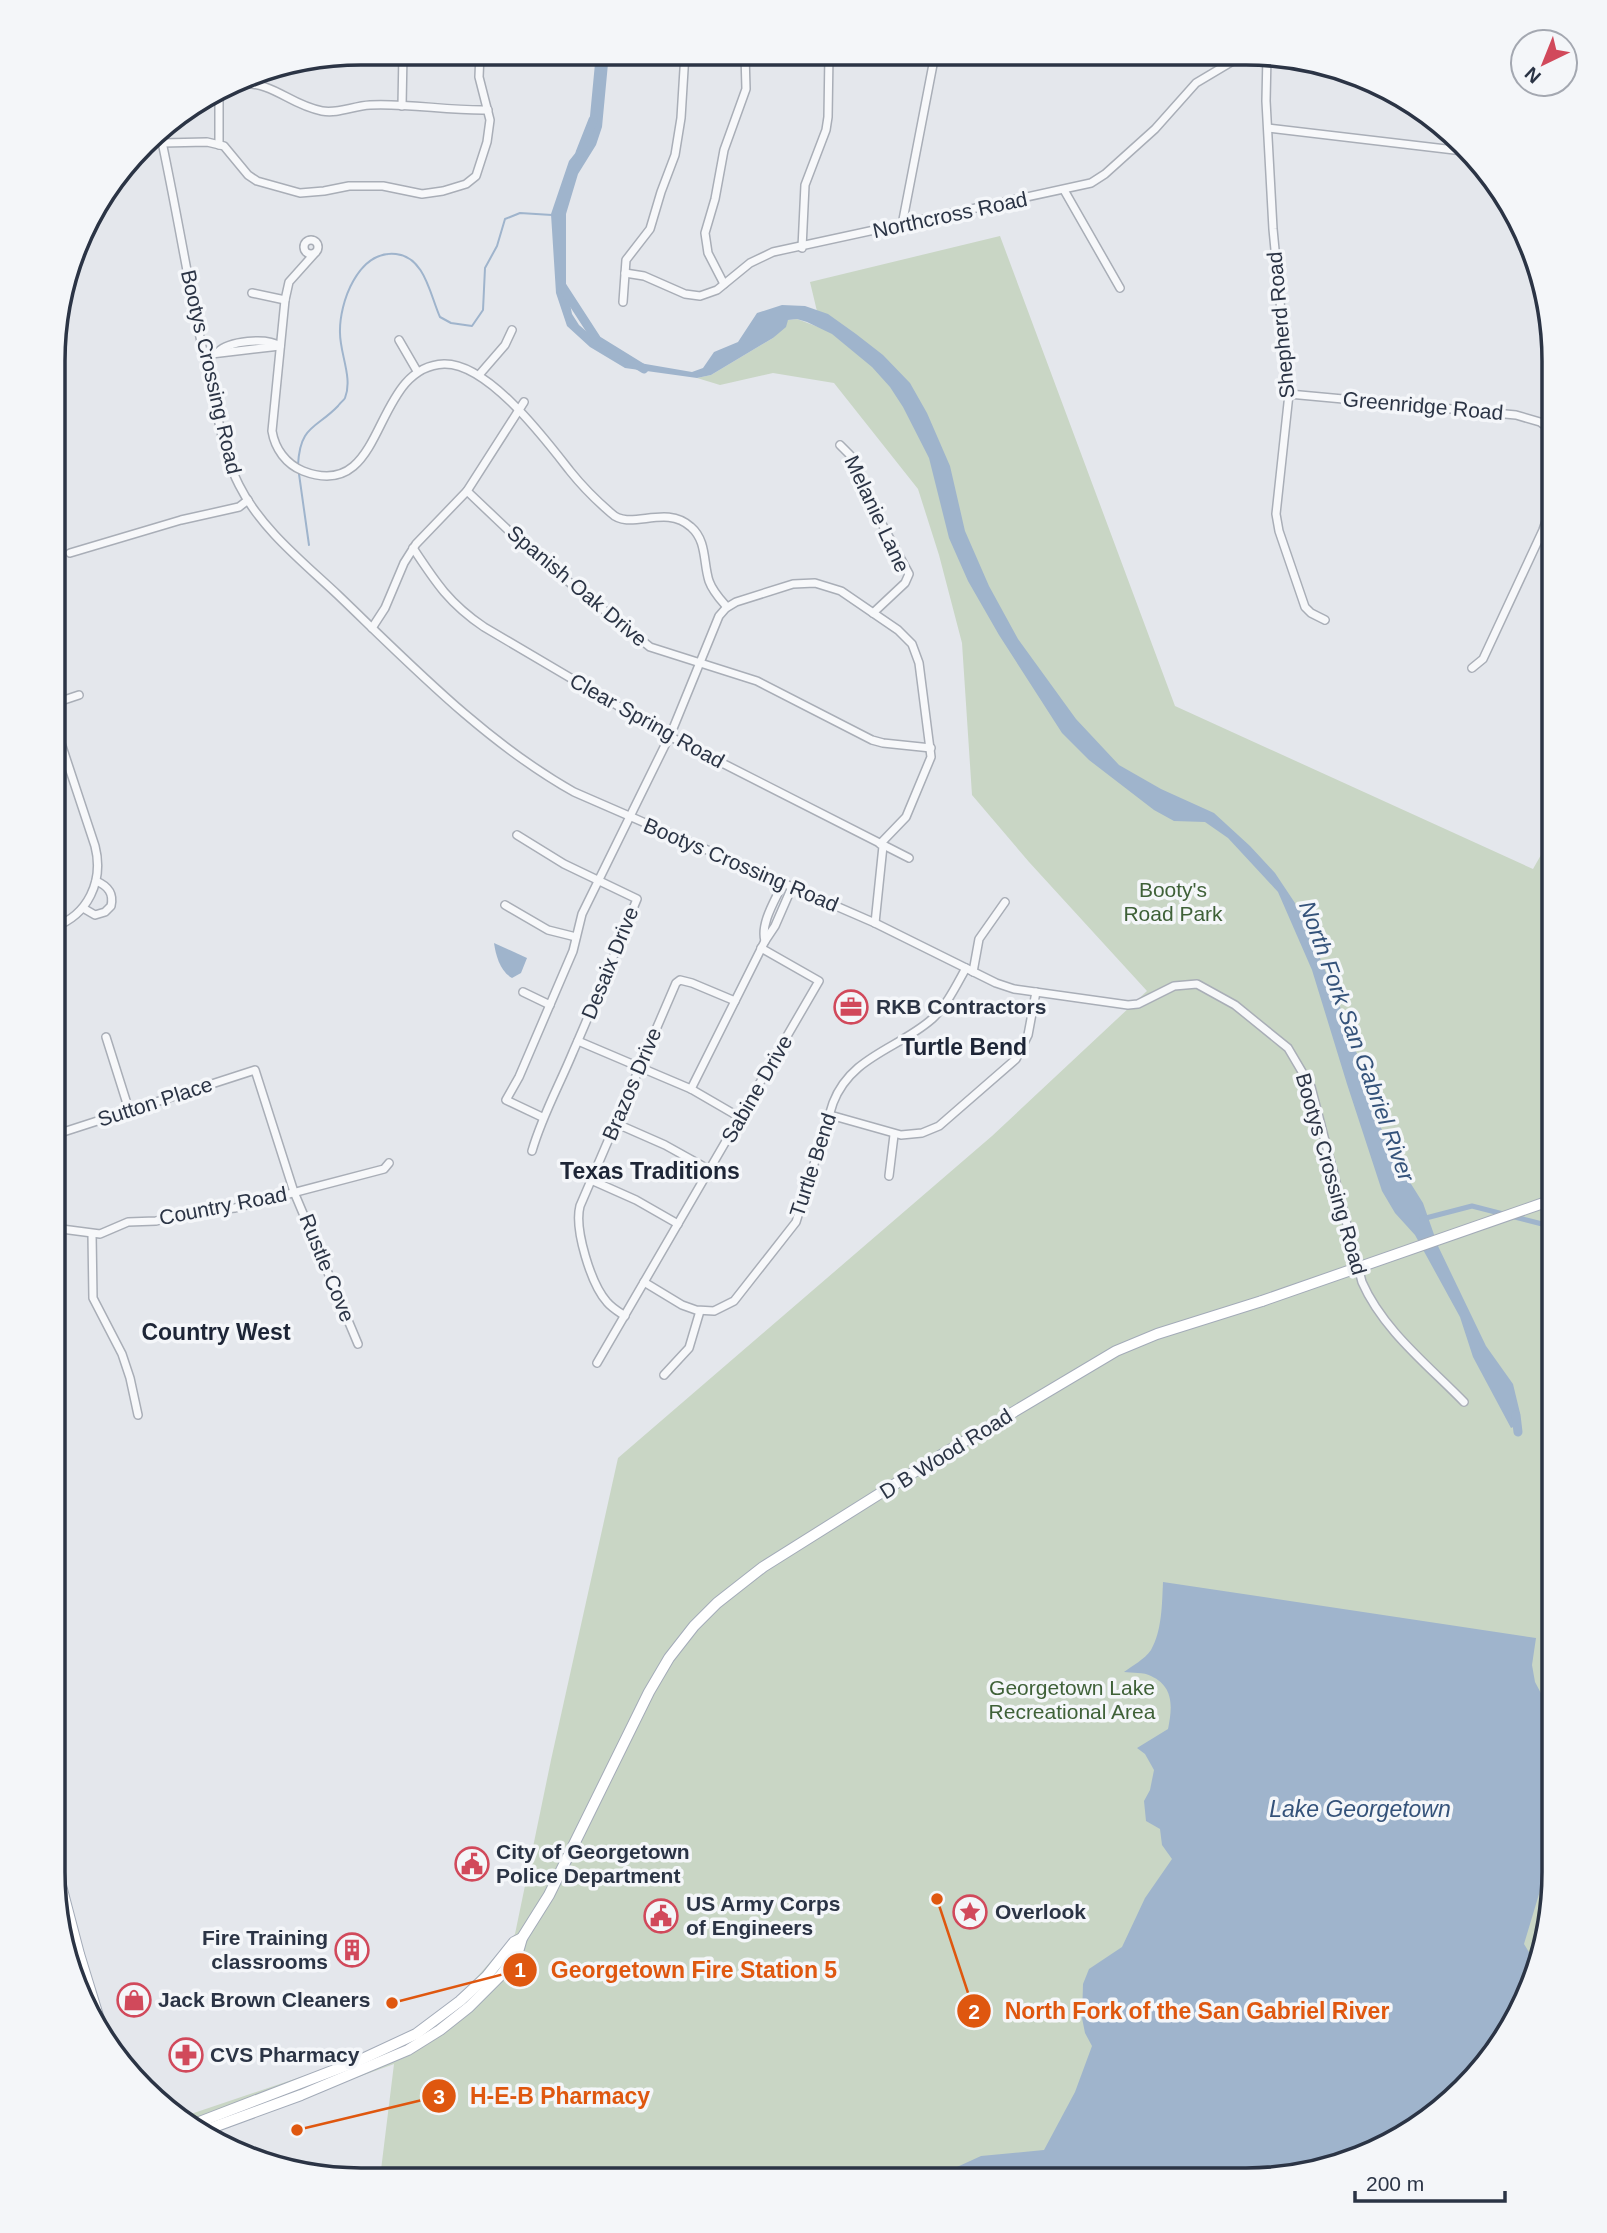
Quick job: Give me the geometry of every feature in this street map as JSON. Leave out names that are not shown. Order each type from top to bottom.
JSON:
[{"type":"main road","name":"D B Wood Road","points":[[210,2128],[358,2061],[418,2039],[479,1991],[514,1942],[522,1938],[549,1895],[655,1681],[669,1658],[717,1603],[763,1567],[1116,1351],[1157,1334],[1262,1301],[1542,1203]]},
{"type":"main road","points":[[67,1914],[91,1995]]},
{"type":"main road","name":"D B Wood Road","points":[[202,2122],[266,2102]]},
{"type":"street","points":[[402,106],[403,65]]},
{"type":"street","points":[[162,143],[207,142],[219,145],[228,150],[248,176],[300,193],[349,186],[383,186],[422,194],[443,191],[466,184],[476,176],[490,128],[479,76],[479,65]]},
{"type":"street","points":[[623,302],[626,260],[650,229],[675,155],[681,118],[684,65]]},
{"type":"street","points":[[724,284],[708,253],[705,233],[715,199],[724,150],[746,89],[745,65]]},
{"type":"street","points":[[802,248],[805,185],[826,130],[830,65]]},
{"type":"street","points":[[902,225],[933,65]]},
{"type":"street","name":"Northcross Road","points":[[625,272],[644,276],[685,294],[709,294],[763,256],[1091,183],[1105,174],[1164,120],[1196,83],[1226,65]]},
{"type":"street","name":"Shepherd Road","points":[[1267,65],[1273,229],[1289,394],[1276,506],[1277,523],[1305,607],[1325,620]]},
{"type":"street","points":[[256,83],[268,86],[299,104],[325,111],[366,105],[488,110]]},
{"type":"street","points":[[219,100],[219,145]]},
{"type":"street","points":[[1268,128],[1455,150]]},
{"type":"street","name":"Bootys Crossing Road","points":[[162,143],[203,355],[227,453],[238,484],[267,525],[372,628],[457,706],[517,755],[574,792],[875,923],[969,970],[1014,989],[1133,1005],[1165,989],[1191,983],[1228,1001],[1277,1037],[1296,1058],[1311,1087],[1367,1294],[1387,1323],[1464,1402]]},
{"type":"street","points":[[1064,190],[1120,288]]},
{"type":"street","points":[[314,253],[289,282],[280,345],[272,431],[276,446],[291,464],[307,472],[323,475],[338,474],[360,461],[370,448],[396,393],[417,371],[434,365],[452,364],[480,375],[518,409],[562,458],[576,478],[614,516],[623,520],[669,516],[690,526],[702,544],[710,583],[727,607]]},
{"type":"street","points":[[252,293],[285,300]]},
{"type":"street","points":[[480,375],[505,345],[512,330]]},
{"type":"street","points":[[203,355],[218,352],[224,346],[259,340],[280,345]]},
{"type":"street","points":[[399,340],[417,371]]},
{"type":"street","name":"Greenridge Road","points":[[1289,394],[1516,415],[1542,423]]},
{"type":"street","points":[[372,628],[386,607],[413,548],[467,491],[524,402]]},
{"type":"street","name":"Melanie Lane","points":[[840,445],[850,455],[869,500],[908,572],[908,580],[873,613]]},
{"type":"street","name":"Spanish Oak Drive","points":[[467,491],[529,550],[643,642],[661,653],[757,681],[872,740],[931,748]]},
{"type":"street","points":[[70,553],[239,506],[248,500]]},
{"type":"street","points":[[1472,668],[1483,659],[1542,532]]},
{"type":"street","name":"Clear Spring Road","points":[[413,548],[442,592],[470,618],[669,736],[909,858]]},
{"type":"street","points":[[542,1117],[506,1100],[519,1077],[573,951],[582,914],[669,736],[719,617],[727,607],[793,584],[815,583],[841,591],[904,635],[915,651],[931,748],[930,764],[911,809],[881,845],[875,923]]},
{"type":"street","points":[[65,700],[79,695]]},
{"type":"street","points":[[65,756],[96,852],[98,869],[96,881],[83,908],[65,922]]},
{"type":"street","name":"Desaix Drive","points":[[517,835],[564,864],[637,899],[557,1090],[542,1117],[532,1151]]},
{"type":"street","points":[[83,908],[95,915],[105,912],[111,906],[107,886],[96,881]]},
{"type":"street","points":[[763,944],[766,923],[783,883]]},
{"type":"street","points":[[691,1089],[763,944],[775,926],[792,887]]},
{"type":"street","name":"Turtle Bend","points":[[700,1311],[721,1309],[734,1301],[792,1229],[836,1095],[851,1072],[929,1021],[947,1002],[969,970],[979,939],[1005,902]]},
{"type":"street","points":[[505,905],[548,930],[576,937]]},
{"type":"street","name":"Sabine Drive","points":[[597,1363],[819,981],[763,944]]},
{"type":"street","points":[[747,955],[755,960]]},
{"type":"street","name":"Brazos Drive","points":[[625,1316],[608,1304],[599,1292],[579,1231],[578,1216],[673,989],[680,980],[735,1001]]},
{"type":"street","points":[[523,992],[550,1005]]},
{"type":"street","points":[[830,1115],[894,1135],[918,1134],[939,1126],[1016,1059],[1028,1035],[1036,992]]},
{"type":"street","points":[[106,1037],[130,1110]]},
{"type":"street","points":[[578,1041],[691,1089],[741,1118]]},
{"type":"street","name":"Sutton Place","points":[[65,1131],[255,1070]]},
{"type":"street","name":"Rustle Cove","points":[[255,1070],[294,1192],[358,1344]]},
{"type":"street","points":[[615,1123],[666,1145],[710,1170]]},
{"type":"street","points":[[888,1176],[894,1135]]},
{"type":"street","name":"Country Road","points":[[65,1230],[92,1234],[111,1230],[128,1222],[156,1221],[189,1212],[235,1208],[384,1169],[389,1163]]},
{"type":"street","points":[[591,1180],[636,1199],[678,1224]]},
{"type":"street","points":[[92,1234],[93,1298],[122,1354],[138,1415]]},
{"type":"street","points":[[644,1282],[681,1305],[700,1311],[689,1348],[664,1375]]},
{"type":"green space","name":"Georgetown Lake Recreational Area","points":[[1000,236],[1175,706],[1533,869],[1542,853],[1540,1911],[1527,1968],[1520,1986],[1503,2020],[1469,2068],[1442,2095],[1411,2118],[1377,2138],[1342,2153],[1304,2163],[1266,2168],[381,2168],[394,2064],[214,2130],[190,2114],[336,2065],[394,2041],[430,2020],[460,1996],[515,1934],[618,1458],[992,1136],[1147,991],[1029,862],[972,795],[962,643],[918,489],[834,383],[773,373],[720,385],[697,378],[711,375],[773,338],[788,320],[797,319],[821,328],[810,282]]},
{"type":"water","points":[[595,65],[608,65],[602,127],[596,145],[578,174],[566,214],[566,284],[572,314],[579,325],[607,349],[628,361],[692,372],[703,368],[714,352],[738,342],[757,313],[782,305],[805,306],[828,314],[883,355],[910,383],[927,413],[950,466],[965,531],[989,586],[1018,639],[1076,719],[1119,765],[1161,789],[1214,813],[1275,873],[1301,912],[1347,1024],[1363,1084],[1391,1152],[1423,1203],[1438,1246],[1486,1346],[1513,1384],[1520,1424],[1511,1428],[1473,1357],[1460,1317],[1415,1235],[1395,1213],[1382,1191],[1312,970],[1278,892],[1228,838],[1205,822],[1174,821],[1154,810],[1089,760],[1062,733],[968,581],[949,538],[929,458],[890,387],[872,367],[832,334],[797,319],[788,320],[786,327],[773,338],[711,375],[697,378],[625,368],[590,347],[567,326],[556,293],[551,214],[569,161],[588,137]]},
{"type":"water","points":[[494,943],[527,958],[521,973],[512,978],[504,971],[497,958]]},
{"type":"water","name":"Lake Georgetown","points":[[1163,1582],[1536,1638],[1532,1665],[1535,1682],[1542,1695],[1542,1884],[1524,1944],[1531,1955],[1527,1968],[1503,2020],[1481,2053],[1456,2082],[1427,2107],[1394,2129],[1342,2153],[1304,2163],[1266,2168],[955,2168],[981,2156],[1044,2150],[1075,2092],[1092,2046],[1085,2033],[1082,2018],[1083,1984],[1089,1969],[1122,1947],[1145,1898],[1172,1859],[1162,1845],[1160,1829],[1146,1821],[1144,1801],[1150,1790],[1154,1770],[1145,1754],[1137,1748],[1168,1729],[1170,1699],[1164,1686],[1151,1676],[1124,1672],[1151,1650],[1161,1617]]},
{"type":"waterway","name":"North Fork San Gabriel River","points":[[580,153],[593,120]]},
{"type":"waterway","points":[[298,465],[302,442],[310,429],[345,398],[348,382],[340,333],[341,321],[347,294],[361,269],[371,260],[383,255],[396,254],[406,257],[420,269],[440,317],[451,323],[472,326],[483,310],[485,268],[497,246],[505,219],[520,213],[552,215]]},
{"type":"waterway","name":"North Fork San Gabriel River","points":[[562,286],[597,340],[644,369]]},
{"type":"waterway","points":[[299,474],[309,545]]},
{"type":"waterway","points":[[1422,1219],[1472,1206],[1542,1224]]},
{"type":"waterway","name":"North Fork San Gabriel River","points":[[1516,1415],[1518,1432]]},
{"type":"place","name":"RKB Contractors","points":[[851,1007]]},
{"type":"place","name":"City of Georgetown Police Department","points":[[472,1864]]},
{"type":"place","name":"North Fork of the San Gabriel River","points":[[937,1899]]},
{"type":"place","name":"Overlook","points":[[970,1912]]},
{"type":"place","name":"US Army Corps of Engineers","points":[[661,1916]]},
{"type":"place","name":"Fire Training classrooms","points":[[352,1950]]},
{"type":"place","name":"Jack Brown Cleaners","points":[[134,2000]]},
{"type":"place","name":"Georgetown Fire Station 5","points":[[392,2003]]},
{"type":"place","name":"CVS Pharmacy","points":[[186,2055]]},
{"type":"place","name":"H-E-B Pharmacy","points":[[297,2130]]},
{"type":"district","name":"Turtle Bend","points":[[964,1047]]},
{"type":"district","name":"Texas Traditions","points":[[650,1171]]},
{"type":"district","name":"Country West","points":[[216,1332]]},
{"type":"park label","name":"Booty's Road Park","points":[[1173,902]]}]
